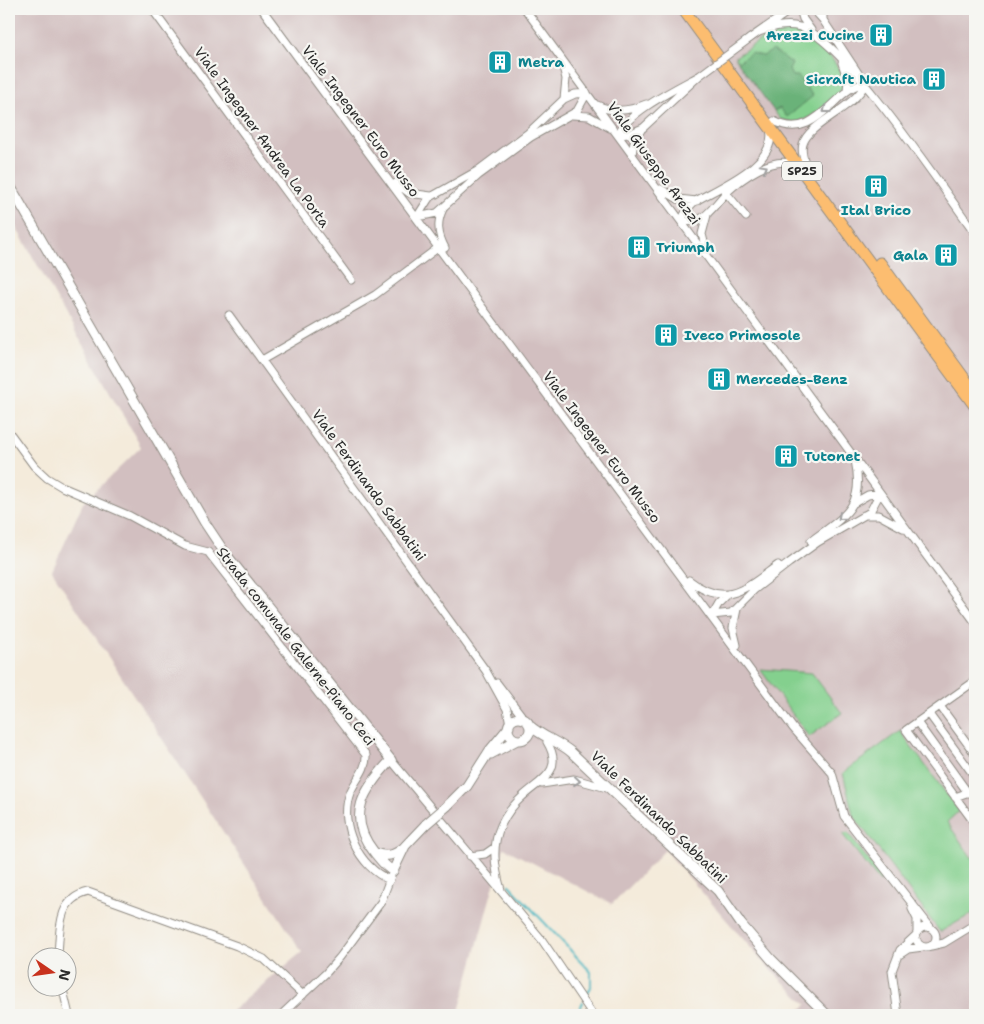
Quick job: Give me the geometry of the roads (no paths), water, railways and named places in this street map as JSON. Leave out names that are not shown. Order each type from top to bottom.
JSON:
[{"type":"main road","name":"SP25","points":[[683,9],[772,124],[924,330]]},
{"type":"main road","name":"SP25","points":[[692,9],[772,124]]},
{"type":"main road","points":[[924,330],[975,393]]},
{"type":"main road","points":[[924,330],[975,406]]},
{"type":"street","name":"Viale Ingegner Andrea La Porta","points":[[152,9],[351,280]]},
{"type":"street","name":"Viale Ingegner Euro Musso","points":[[262,9],[712,615],[793,728],[832,773],[844,816],[910,904],[933,931]]},
{"type":"street","name":"Viale Giuseppe Arezzi","points":[[525,9],[975,622]]},
{"type":"street","points":[[616,133],[630,117],[699,76],[792,9]]},
{"type":"street","points":[[800,9],[803,19],[812,32],[833,50],[877,100],[975,233]]},
{"type":"street","points":[[813,9],[854,64],[864,84]]},
{"type":"street","points":[[823,9],[823,20]]},
{"type":"street","points":[[759,32],[786,25],[801,27],[812,32]]},
{"type":"street","points":[[833,50],[847,73],[846,91]]},
{"type":"street","points":[[560,56],[566,79],[564,99]]},
{"type":"street","points":[[571,115],[588,116],[616,133],[629,134],[642,128],[699,76]]},
{"type":"street","points":[[710,260],[702,234],[704,219],[724,190],[765,154],[771,141],[772,124],[788,126],[809,122],[826,111],[855,84],[864,84]]},
{"type":"street","points":[[682,221],[690,206],[724,190],[774,162],[802,164],[804,140],[854,99],[864,84]]},
{"type":"street","points":[[595,104],[612,111],[621,111],[641,106],[674,90]]},
{"type":"street","points":[[587,93],[581,106],[571,115],[531,137],[478,175],[443,209],[432,215],[417,217],[425,202],[492,160],[534,128],[564,99],[575,94],[587,93]]},
{"type":"street","points":[[854,99],[865,96],[877,100]]},
{"type":"street","points":[[632,155],[634,142],[642,128]]},
{"type":"street","points":[[380,168],[409,193],[424,196],[437,194]]},
{"type":"street","points":[[651,180],[671,197],[686,201],[700,200]]},
{"type":"street","points":[[9,184],[205,522],[231,560],[470,856],[542,940],[593,1015]]},
{"type":"street","points":[[724,190],[746,217]]},
{"type":"street","points":[[443,209],[438,222],[440,240],[456,271]]},
{"type":"street","points":[[682,221],[698,220],[708,212]]},
{"type":"street","points":[[262,360],[375,296],[439,247]]},
{"type":"street","name":"Viale Ferdinando Sabbatini","points":[[229,315],[486,671]]},
{"type":"street","name":"Strada comunale Galerne-Piano Ceci","points":[[9,432],[34,466],[47,478],[70,491],[130,516],[185,546],[208,552],[366,755],[365,767],[349,795],[347,825],[361,855],[379,876],[393,872]]},
{"type":"street","points":[[854,458],[860,483],[854,503]]},
{"type":"street","points":[[683,576],[703,591],[719,596],[747,586],[825,531],[854,503],[868,495],[880,493]]},
{"type":"street","points":[[712,615],[726,615],[737,609],[754,590],[789,563],[818,542],[874,507],[880,493]]},
{"type":"street","points":[[864,515],[887,518],[909,532]]},
{"type":"street","points":[[712,615],[719,603],[728,594]]},
{"type":"street","points":[[737,609],[733,628],[742,656]]},
{"type":"street","points":[[486,671],[527,723],[540,734],[560,743],[571,752]]},
{"type":"street","points":[[486,671],[507,709],[510,735],[519,740]]},
{"type":"street","points":[[975,681],[906,730],[973,821],[975,820]]},
{"type":"street","points":[[940,706],[975,754]]},
{"type":"street","points":[[929,714],[975,777]]},
{"type":"street","points":[[386,856],[395,854],[405,846],[467,786],[510,725],[517,719],[527,723]]},
{"type":"street","points":[[917,722],[972,791],[955,797]]},
{"type":"street","points":[[519,740],[528,734],[527,723]]},
{"type":"street","points":[[485,758],[507,743],[519,740],[547,742],[571,752]]},
{"type":"street","points":[[502,893],[496,872],[495,846],[501,825],[513,806],[539,785],[551,770],[554,760],[547,742]]},
{"type":"street","name":"Viale Ferdinando Sabbatini","points":[[571,752],[718,891],[741,924],[771,959],[827,1015]]},
{"type":"street","points":[[392,760],[368,788],[360,808],[364,835],[376,854],[393,872]]},
{"type":"street","points":[[539,785],[574,779],[598,784],[613,791]]},
{"type":"street","points":[[281,1015],[335,962],[381,902],[405,846]]},
{"type":"street","points":[[470,856],[485,854],[495,846]]},
{"type":"street","points":[[376,854],[386,856],[394,861],[393,872]]},
{"type":"street","points":[[59,946],[66,904],[78,894],[88,892],[237,946],[264,959],[303,995]]},
{"type":"street","points":[[910,904],[917,919],[917,942],[927,947]]},
{"type":"street","points":[[898,955],[908,949],[927,947],[952,938],[975,924]]},
{"type":"street","points":[[898,1015],[892,979],[894,963],[903,946],[921,928],[933,931],[940,937],[952,938]]},
{"type":"street","points":[[927,947],[935,940],[933,931]]},
{"type":"street","points":[[64,996],[69,1015]]},
{"type":"waterway","points":[[509,885],[591,972],[591,987],[585,998]]},
{"type":"waterway","points":[[577,1015],[583,1002]]},
{"type":"place","name":"Arezzi Cucine","points":[[881,35]]},
{"type":"place","name":"Metra","points":[[500,62]]},
{"type":"place","name":"Sicraft Nautica","points":[[934,79]]},
{"type":"place","name":"Ital Brico","points":[[876,186]]},
{"type":"place","name":"Triumph","points":[[639,247]]},
{"type":"place","name":"Gala","points":[[946,255]]},
{"type":"place","name":"Iveco Primosole","points":[[666,335]]},
{"type":"place","name":"Mercedes-Benz","points":[[719,379]]},
{"type":"place","name":"Tutonet","points":[[786,456]]}]
